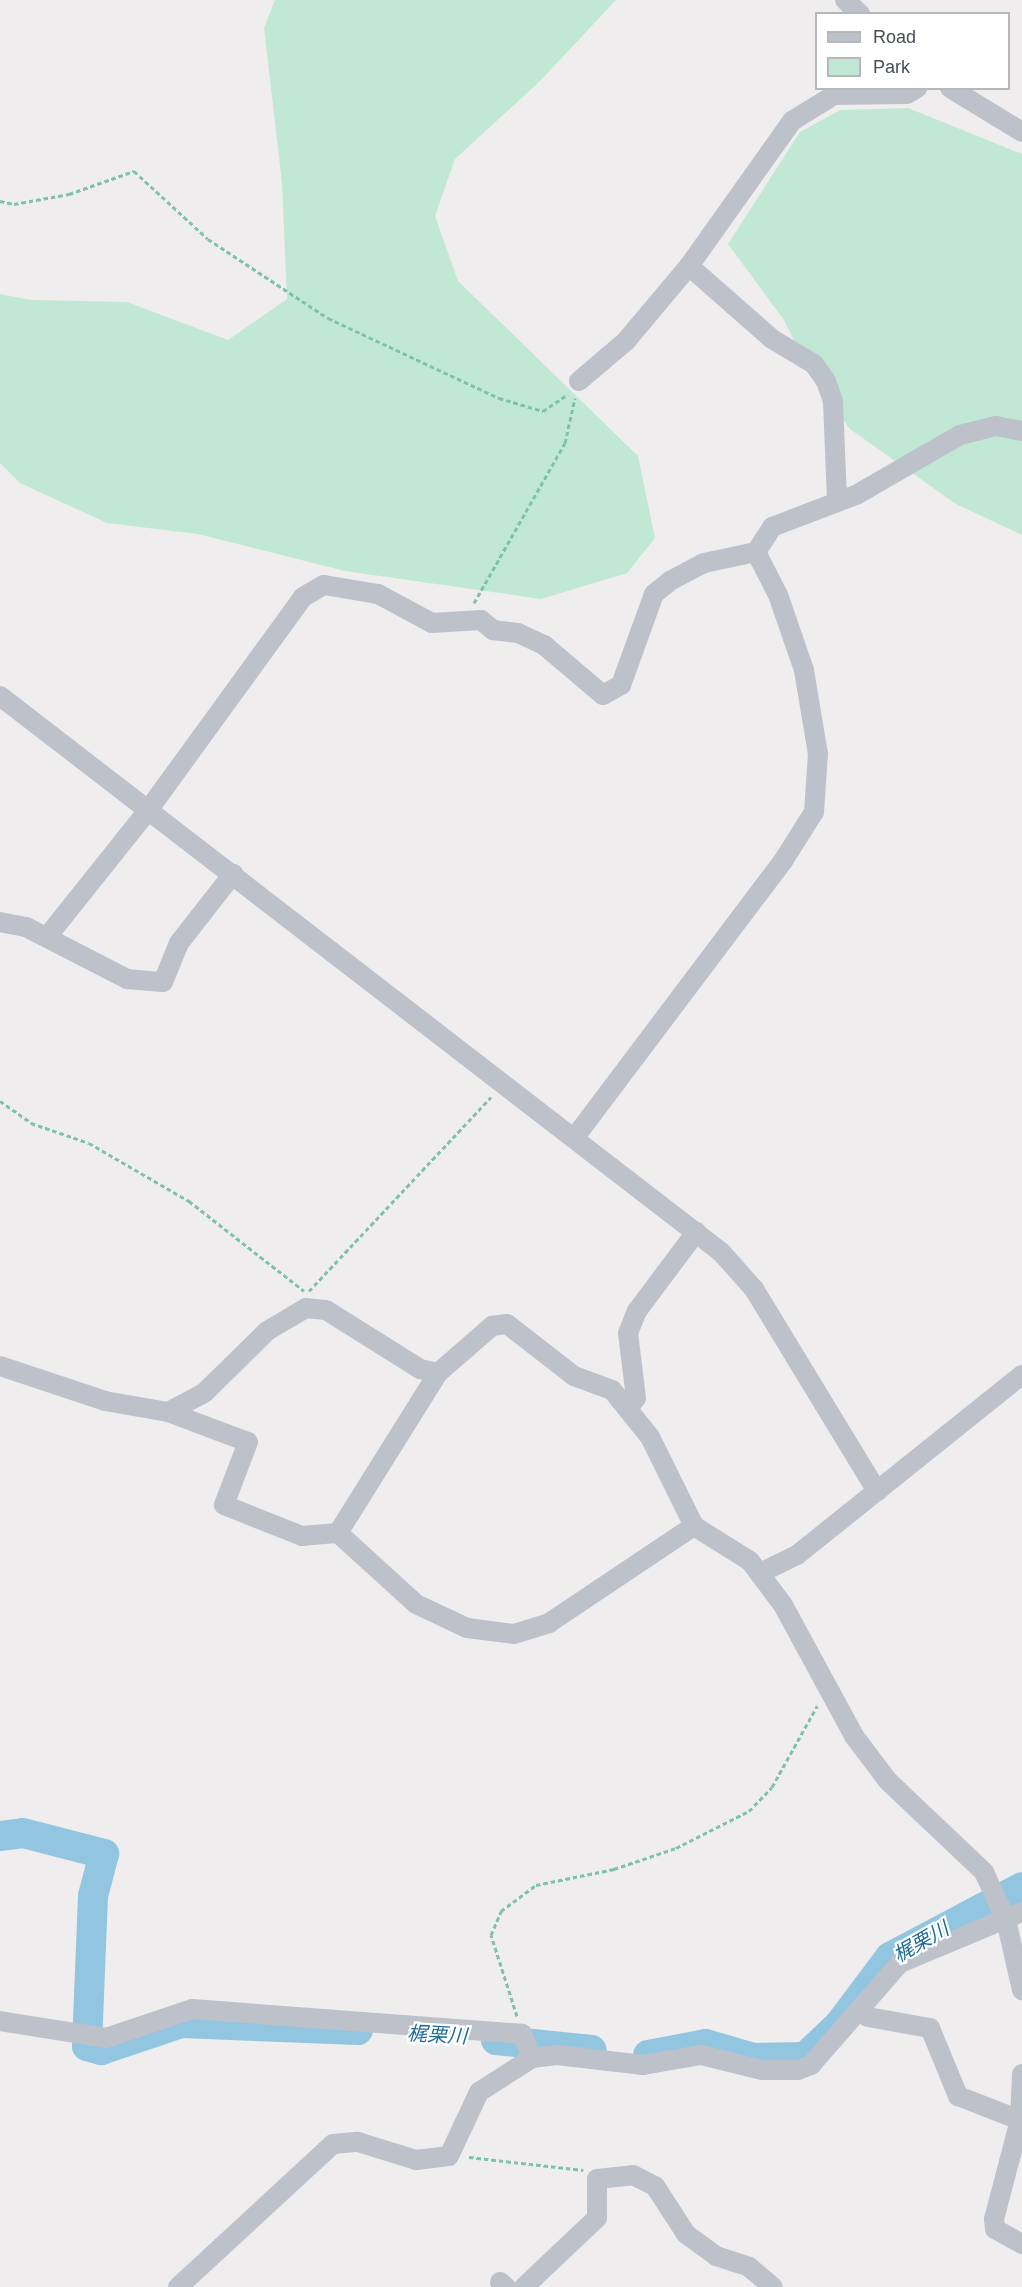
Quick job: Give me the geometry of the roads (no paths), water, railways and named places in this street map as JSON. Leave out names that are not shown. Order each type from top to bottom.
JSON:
[{"type":"street","points":[[845,0],[858,12]]},
{"type":"street","points":[[579,381],[626,341],[689,266],[792,121],[834,95],[908,94],[914,90]]},
{"type":"street","points":[[953,90],[1022,132]]},
{"type":"street","points":[[689,266],[772,339],[814,364],[826,381],[833,401],[837,500]]},
{"type":"street","points":[[47,937],[149,809],[303,597],[324,585],[341,585],[378,594],[432,622],[481,620],[493,630],[518,633],[544,645],[603,695],[621,685],[654,594],[704,562],[756,552],[772,526],[837,500],[856,495],[960,435],[996,426],[1022,431]]},
{"type":"street","points":[[575,1137],[783,861],[814,812],[818,754],[804,670],[778,595],[756,552]]},
{"type":"street","points":[[0,696],[696,1232],[754,1289],[877,1491]]},
{"type":"street","points":[[0,922],[47,937],[127,979],[163,982],[179,944],[233,874]]},
{"type":"street","points":[[629,1407],[636,1398],[628,1333],[637,1311],[696,1232]]},
{"type":"street","points":[[168,1412],[204,1392],[267,1331],[307,1301],[326,1310],[420,1369],[438,1373]]},
{"type":"street","points":[[338,1533],[438,1373],[492,1326],[507,1324],[551,1360],[612,1390],[629,1407],[694,1526],[727,1545],[760,1573],[783,1605],[826,1688],[888,1780],[984,1872],[991,1888],[1010,1915],[1022,1990]]},
{"type":"street","points":[[0,1366],[105,1401],[168,1412],[248,1442],[224,1505],[302,1536],[338,1533],[417,1604],[467,1628],[514,1634],[549,1623],[694,1526]]},
{"type":"street","points":[[760,1573],[797,1555],[1022,1375]]},
{"type":"street","points":[[178,2287],[333,2144],[358,2142],[416,2160],[449,2156],[479,2092],[532,2058],[557,2055],[643,2065],[701,2055],[762,2070],[798,2070],[811,2065],[861,2011],[900,1963],[1010,1915]]},
{"type":"street","points":[[0,2021],[106,2038],[192,2009],[522,2034],[532,2058]]},
{"type":"street","points":[[861,2011],[868,2017],[930,2028],[958,2096],[1020,2120]]},
{"type":"street","points":[[1022,2074],[1020,2120],[994,2218],[995,2229],[1022,2244]]},
{"type":"street","points":[[524,2287],[597,2218],[597,2180],[633,2175],[655,2186],[686,2234],[716,2256],[749,2267],[773,2287]]},
{"type":"waterway","name":"梶栗川","points":[[0,1836],[23,1833],[104,1854],[93,1896],[87,2046],[101,2050],[181,2023],[358,2030]]},
{"type":"waterway","name":"梶栗川","points":[[648,2055],[706,2044],[753,2058],[805,2057],[839,2025],[890,1957],[1022,1887]]},
{"type":"waterway","name":"梶栗川","points":[[496,2040],[591,2050]]}]
